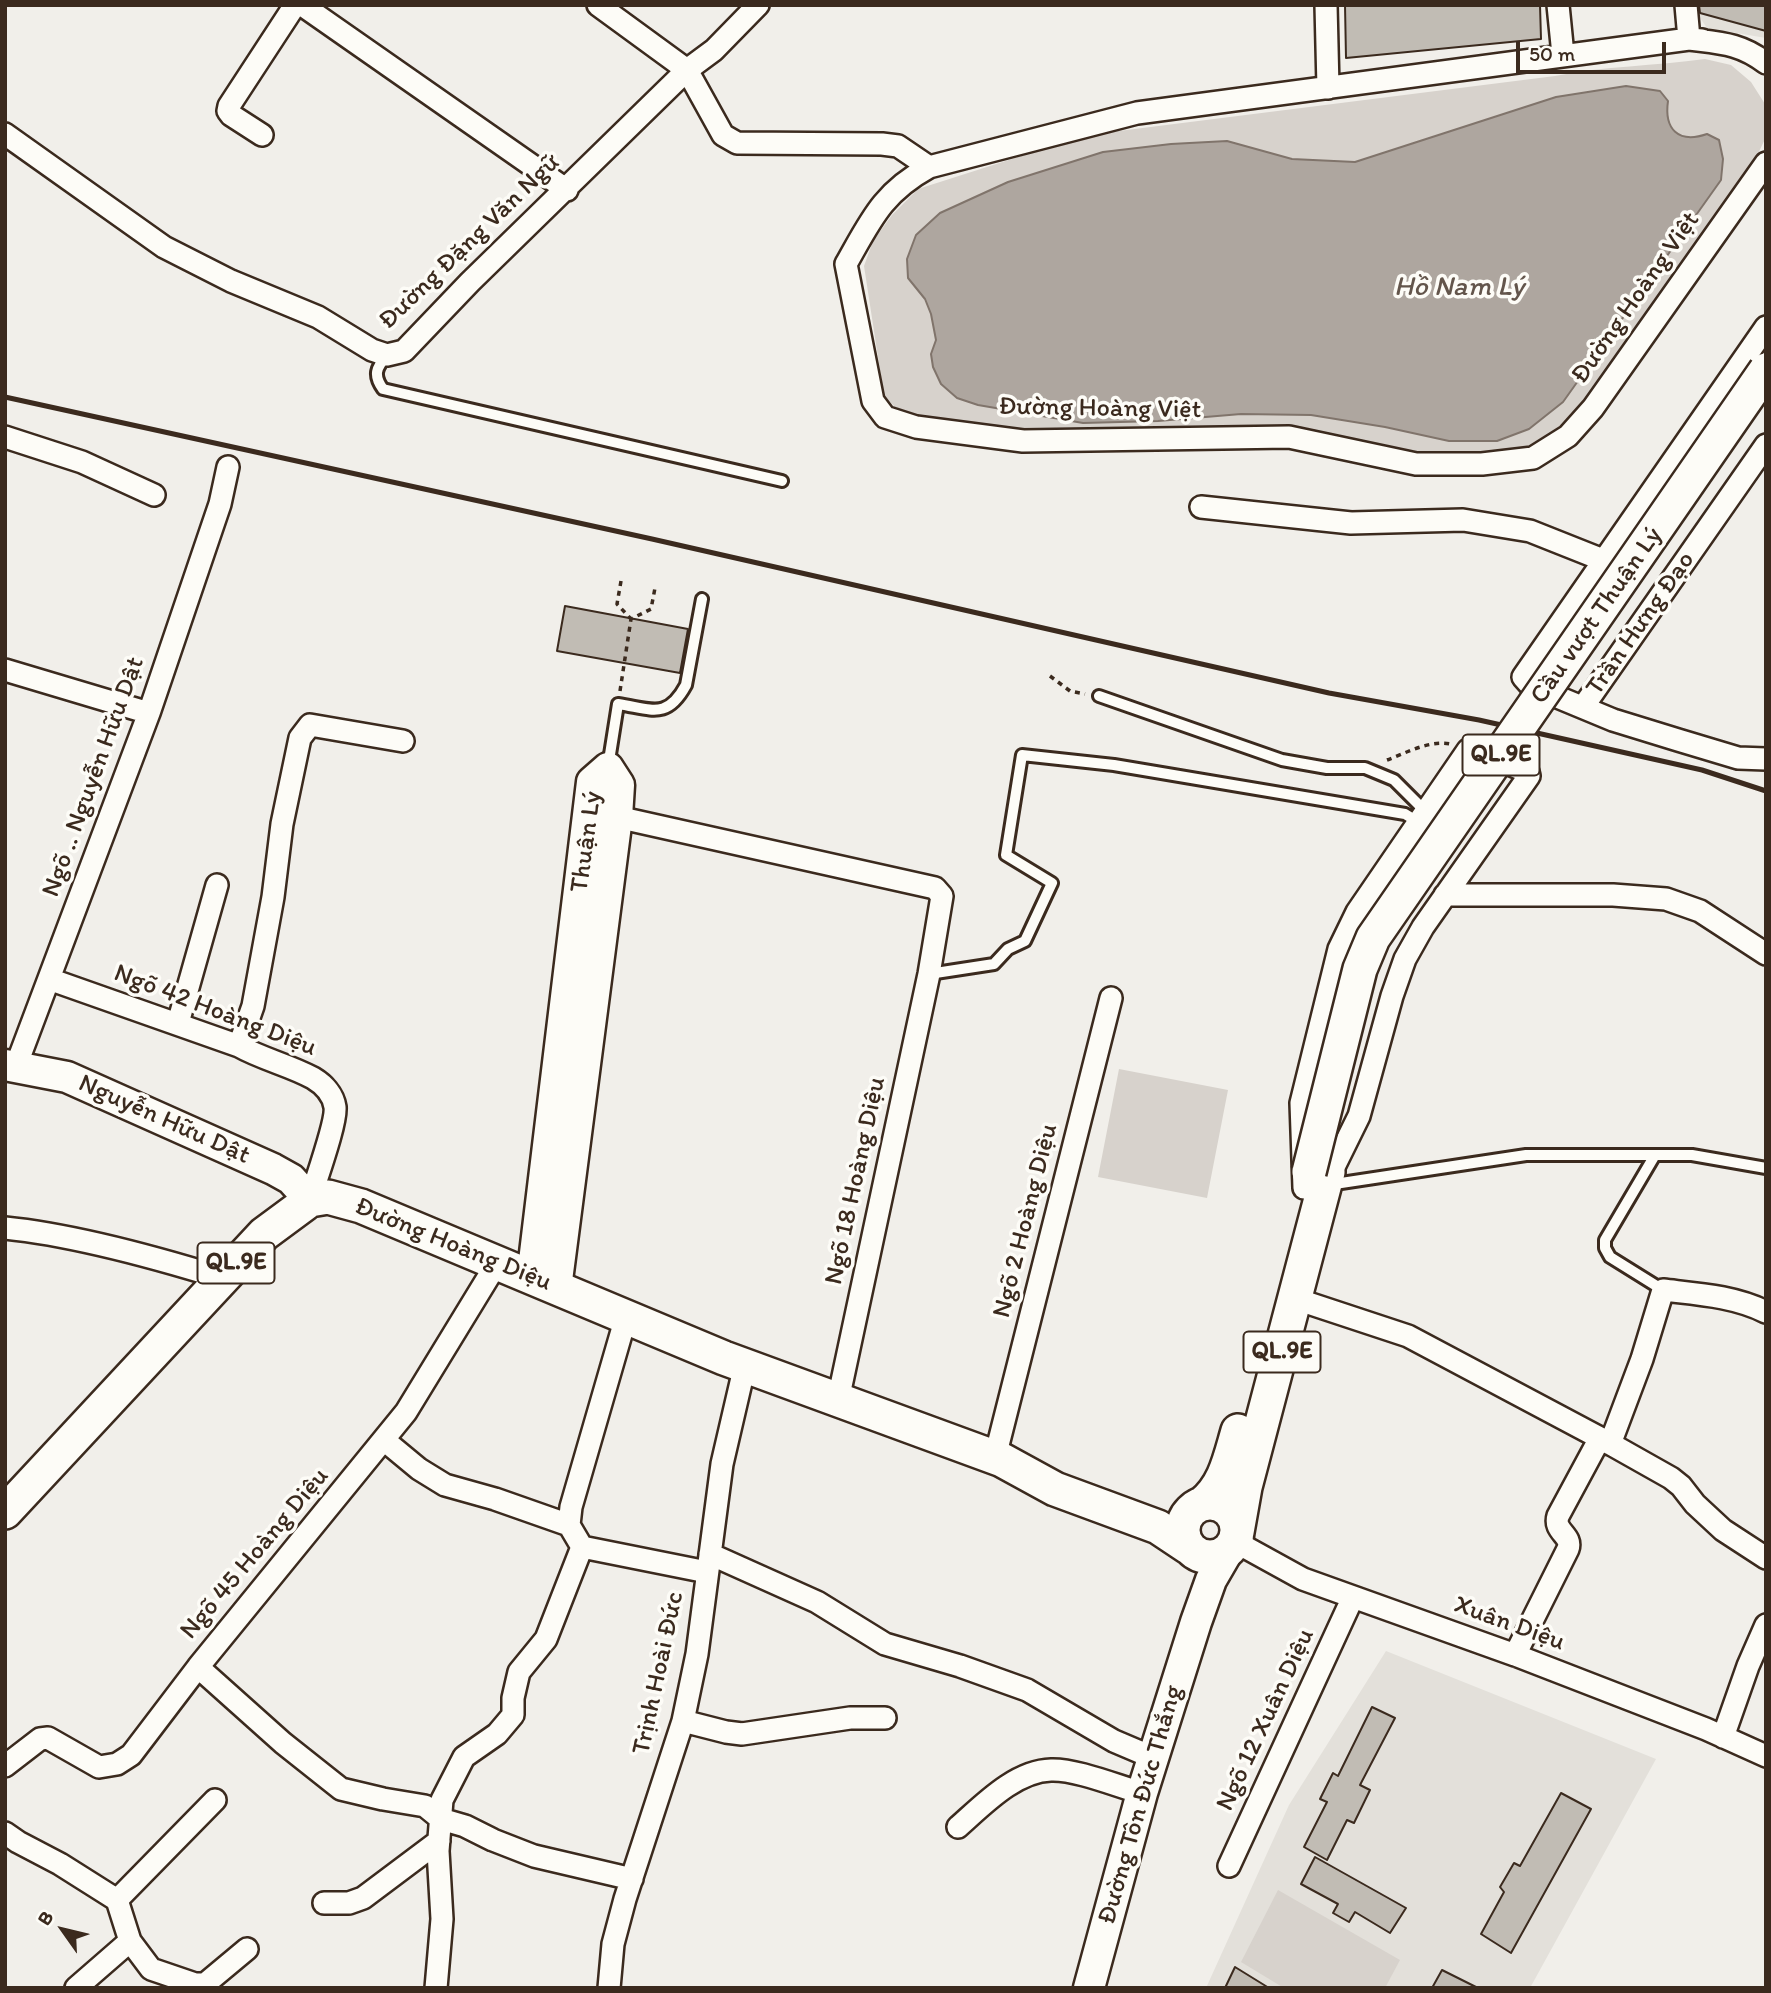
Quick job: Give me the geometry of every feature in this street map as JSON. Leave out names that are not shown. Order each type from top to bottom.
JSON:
[{"type":"main road","name":"Cầu vượt Thuận Lý","points":[[1316,1180],[1360,969],[1373,938],[1766,370]]},
{"type":"main road","name":"QL.9E","points":[[1198,1506],[1217,1490],[1226,1471],[1379,966],[1386,951],[1766,406]]},
{"type":"main road","name":"QL.9E","points":[[1234,1541],[1245,1487],[1296,1299],[1316,1180]]},
{"type":"main road","name":"Đường Hoàng Diệu","points":[[310,1200],[328,1197],[349,1202],[745,1366],[999,1459],[1055,1489],[1158,1527],[1191,1550]]},
{"type":"main road","name":"QL.9E","points":[[5,1512],[264,1234],[310,1200]]},
{"type":"main road","name":"Đường Hoàng Diệu","points":[[999,1459],[1062,1473],[1171,1508],[1198,1506]]},
{"type":"main road","points":[[1210,1503],[1226,1509],[1232,1515],[1234,1541],[1213,1558],[1191,1550],[1184,1539],[1184,1522],[1198,1506],[1210,1503]]},
{"type":"street","points":[[262,135],[231,115],[229,106],[295,5]]},
{"type":"street","points":[[302,5],[567,190]]},
{"type":"street","points":[[598,5],[687,69],[723,135],[737,143],[882,144],[898,146],[929,167]]},
{"type":"street","name":"Đường Đặng Văn Ngữ","points":[[5,134],[164,247],[231,281],[318,317],[372,350],[387,355],[404,351],[470,282],[567,190],[687,69],[714,50],[758,5]]},
{"type":"street","points":[[1326,5],[1328,88]]},
{"type":"street","points":[[1558,5],[1563,55]]},
{"type":"street","points":[[1686,5],[1689,39],[1766,41]]},
{"type":"street","name":"Đường Hoàng Việt","points":[[1766,63],[1751,51],[1732,44],[1689,39],[1137,113],[929,167],[905,180],[878,208],[846,264],[873,401],[885,417],[916,427],[1023,441],[1289,437],[1416,464],[1482,464],[1533,458],[1568,436],[1593,408],[1766,163]]},
{"type":"street","name":"Trần Hưng Đạo","points":[[1766,327],[1522,677],[1531,686],[1583,707],[1766,445]]},
{"type":"street","points":[[5,437],[82,462],[154,495]]},
{"type":"street","name":"Ngõ .. Nguyễn Hữu Dật","points":[[11,1066],[49,979],[149,713],[220,505],[228,467]]},
{"type":"street","points":[[1201,507],[1351,523],[1463,520],[1530,531],[1603,560]]},
{"type":"street","points":[[5,670],[149,713]]},
{"type":"street","points":[[1583,707],[1613,720],[1738,758],[1766,759]]},
{"type":"street","points":[[239,1046],[253,1006],[273,897],[282,824],[300,738],[310,725],[403,741]]},
{"type":"street","points":[[1471,748],[1528,772],[1529,776],[1423,927],[1405,958],[1359,1116],[1316,1180],[1301,1103],[1339,948],[1357,912],[1421,816],[1471,748]]},
{"type":"street","name":"Thuận Lý","points":[[608,768],[619,785],[617,817],[544,1283],[592,782],[608,768]]},
{"type":"street","name":"Ngõ 18 Hoàng Diệu","points":[[617,817],[935,888],[942,896],[929,974],[838,1399]]},
{"type":"street","points":[[178,1023],[217,885]]},
{"type":"street","points":[[1445,895],[1613,895],[1666,899],[1700,911],[1766,954]]},
{"type":"street","name":"Ngõ 42 Hoàng Diệu","points":[[49,979],[239,1046],[312,1078],[326,1088],[335,1107],[333,1122],[310,1200]]},
{"type":"street","name":"Ngõ 2 Hoàng Diệu","points":[[999,1459],[1111,999]]},
{"type":"street","name":"Nguyễn Hữu Dật","points":[[11,1066],[67,1077],[261,1163],[291,1179],[310,1200]]},
{"type":"street","points":[[5,1228],[173,1263],[222,1278]]},
{"type":"street","name":"Ngõ 45 Hoàng Diệu","points":[[5,1766],[40,1739],[48,1738],[99,1767],[117,1764],[131,1755],[198,1667],[405,1412],[496,1263]]},
{"type":"street","points":[[1515,1655],[1570,1544],[1558,1529],[1558,1516],[1605,1441],[1642,1359],[1663,1290],[1712,1296],[1766,1312]]},
{"type":"street","points":[[1296,1299],[1408,1336],[1605,1441],[1671,1478],[1723,1530],[1766,1558]]},
{"type":"street","points":[[582,1547],[569,1525],[571,1507],[626,1317]]},
{"type":"street","name":"Trịnh Hoài Đức","points":[[609,1988],[613,1944],[683,1721],[697,1654],[722,1464],[745,1366]]},
{"type":"street","points":[[384,1440],[419,1469],[445,1485],[569,1525]]},
{"type":"street","points":[[1196,1622],[1211,1580],[1234,1541]]},
{"type":"street","name":"Xuân Diệu","points":[[1234,1541],[1303,1579],[1515,1655],[1766,1756]]},
{"type":"street","points":[[582,1547],[708,1563],[817,1602],[885,1644],[960,1665],[1027,1689],[1114,1741],[1154,1758]]},
{"type":"street","points":[[436,1988],[442,1919],[439,1841],[442,1800],[464,1757],[497,1734],[513,1715],[513,1698],[519,1672],[546,1639],[582,1547]]},
{"type":"street","points":[[1191,1550],[1202,1578],[1196,1622]]},
{"type":"street","name":"Ngõ 12 Xuân Diệu","points":[[1229,1866],[1353,1597]]},
{"type":"street","name":"Đường Tôn Đức Thắng","points":[[1089,1988],[1142,1793],[1196,1622]]},
{"type":"street","points":[[1723,1737],[1748,1666],[1766,1625]]},
{"type":"street","points":[[198,1667],[283,1743],[341,1789],[425,1806],[441,1819],[465,1826],[534,1856],[632,1879]]},
{"type":"street","points":[[683,1721],[742,1734],[850,1718],[885,1718]]},
{"type":"street","points":[[958,1827],[1006,1788],[1049,1770],[1066,1772],[1142,1793]]},
{"type":"street","points":[[117,1900],[215,1800]]},
{"type":"street","points":[[5,1833],[117,1900],[130,1941],[148,1978],[205,1984],[247,1949]]},
{"type":"street","points":[[324,1903],[349,1903],[362,1898],[439,1841]]},
{"type":"street","points":[[76,1988],[130,1941]]},
{"type":"lane","points":[[387,355],[377,372],[377,380],[383,389],[782,481]]},
{"type":"lane","points":[[608,768],[618,704],[663,710],[676,701],[686,685],[702,599]]},
{"type":"lane","points":[[1099,696],[1274,758],[1327,768],[1365,768],[1394,780],[1421,816]]},
{"type":"lane","points":[[929,974],[994,964],[1008,949],[1025,942],[1052,883],[1006,855],[1022,755],[1114,765],[1421,816]]},
{"type":"lane","points":[[1316,1180],[1526,1155],[1702,1156],[1766,1168]]},
{"type":"lane","points":[[1655,1155],[1605,1240],[1605,1248],[1610,1257],[1663,1290]]},
{"type":"path","points":[[621,581],[617,604],[631,619]]},
{"type":"path","points":[[631,619],[651,609],[655,588]]},
{"type":"path","points":[[618,704],[631,619]]},
{"type":"path","points":[[1050,676],[1070,691],[1099,696]]},
{"type":"path","points":[[1365,768],[1418,748],[1444,743],[1471,748]]},
{"type":"shaded area","points":[[1695,5],[1766,5],[1766,38],[1707,28],[1696,12]]},
{"type":"shaded area","points":[[1705,59],[1731,65],[1751,82],[1765,104],[1766,137],[1754,162],[1589,395],[1559,433],[1537,448],[1468,459],[1415,455],[1341,438],[1050,436],[917,417],[895,407],[884,396],[864,266],[873,241],[892,215],[918,189],[1087,135],[1592,70]],"holes":[[[1626,86],[1668,101],[1666,114],[1669,126],[1681,136],[1695,139],[1723,159],[1722,179],[1563,402],[1449,441],[1311,415],[1241,414],[1158,421],[1010,411],[957,398],[941,384],[933,367],[931,354],[936,340],[931,314],[924,299],[940,213],[1008,182],[1103,152],[1171,144],[1227,141],[1292,159],[1355,162],[1556,97]]]},
{"type":"shaded area","points":[[1119,1069],[1228,1090],[1207,1198],[1098,1177]]},
{"type":"shaded area","points":[[1386,1651],[1656,1759],[1530,1988],[1206,1988],[1289,1805]]},
{"type":"shaded area","points":[[1278,1890],[1400,1960],[1385,1988],[1284,1988],[1241,1962]]},
{"type":"water","name":"Hồ Nam Lý","points":[[1626,86],[1660,91],[1668,101],[1668,119],[1675,132],[1688,137],[1707,134],[1719,140],[1723,159],[1721,180],[1563,402],[1529,429],[1497,441],[1449,441],[1311,415],[1241,414],[1158,421],[1083,423],[978,405],[957,398],[941,384],[933,367],[931,354],[936,340],[931,314],[925,299],[908,278],[907,259],[916,235],[940,213],[1008,182],[1103,152],[1171,144],[1227,141],[1292,159],[1355,162],[1556,97]]},
{"type":"building","points":[[1345,5],[1540,5],[1541,39],[1346,58]]},
{"type":"building","points":[[1699,5],[1766,5],[1766,31],[1700,13]]},
{"type":"building","points":[[565,606],[688,629],[680,673],[557,651]]},
{"type":"building","points":[[1372,1707],[1395,1718],[1360,1785],[1370,1790],[1354,1823],[1347,1820],[1327,1860],[1304,1847],[1327,1802],[1320,1799],[1333,1773],[1338,1776]]},
{"type":"building","points":[[1561,1793],[1591,1809],[1511,1953],[1481,1934],[1504,1892],[1500,1887],[1514,1863],[1520,1866]]},
{"type":"building","points":[[1315,1857],[1406,1908],[1390,1933],[1355,1912],[1349,1922],[1333,1913],[1338,1904],[1301,1884]]},
{"type":"building","points":[[1235,1967],[1269,1988],[1225,1988]]},
{"type":"building","points":[[1442,1970],[1478,1988],[1432,1988]]},
{"type":"railway","points":[[5,397],[652,539],[1329,693],[1479,720],[1702,770],[1766,791]]}]
